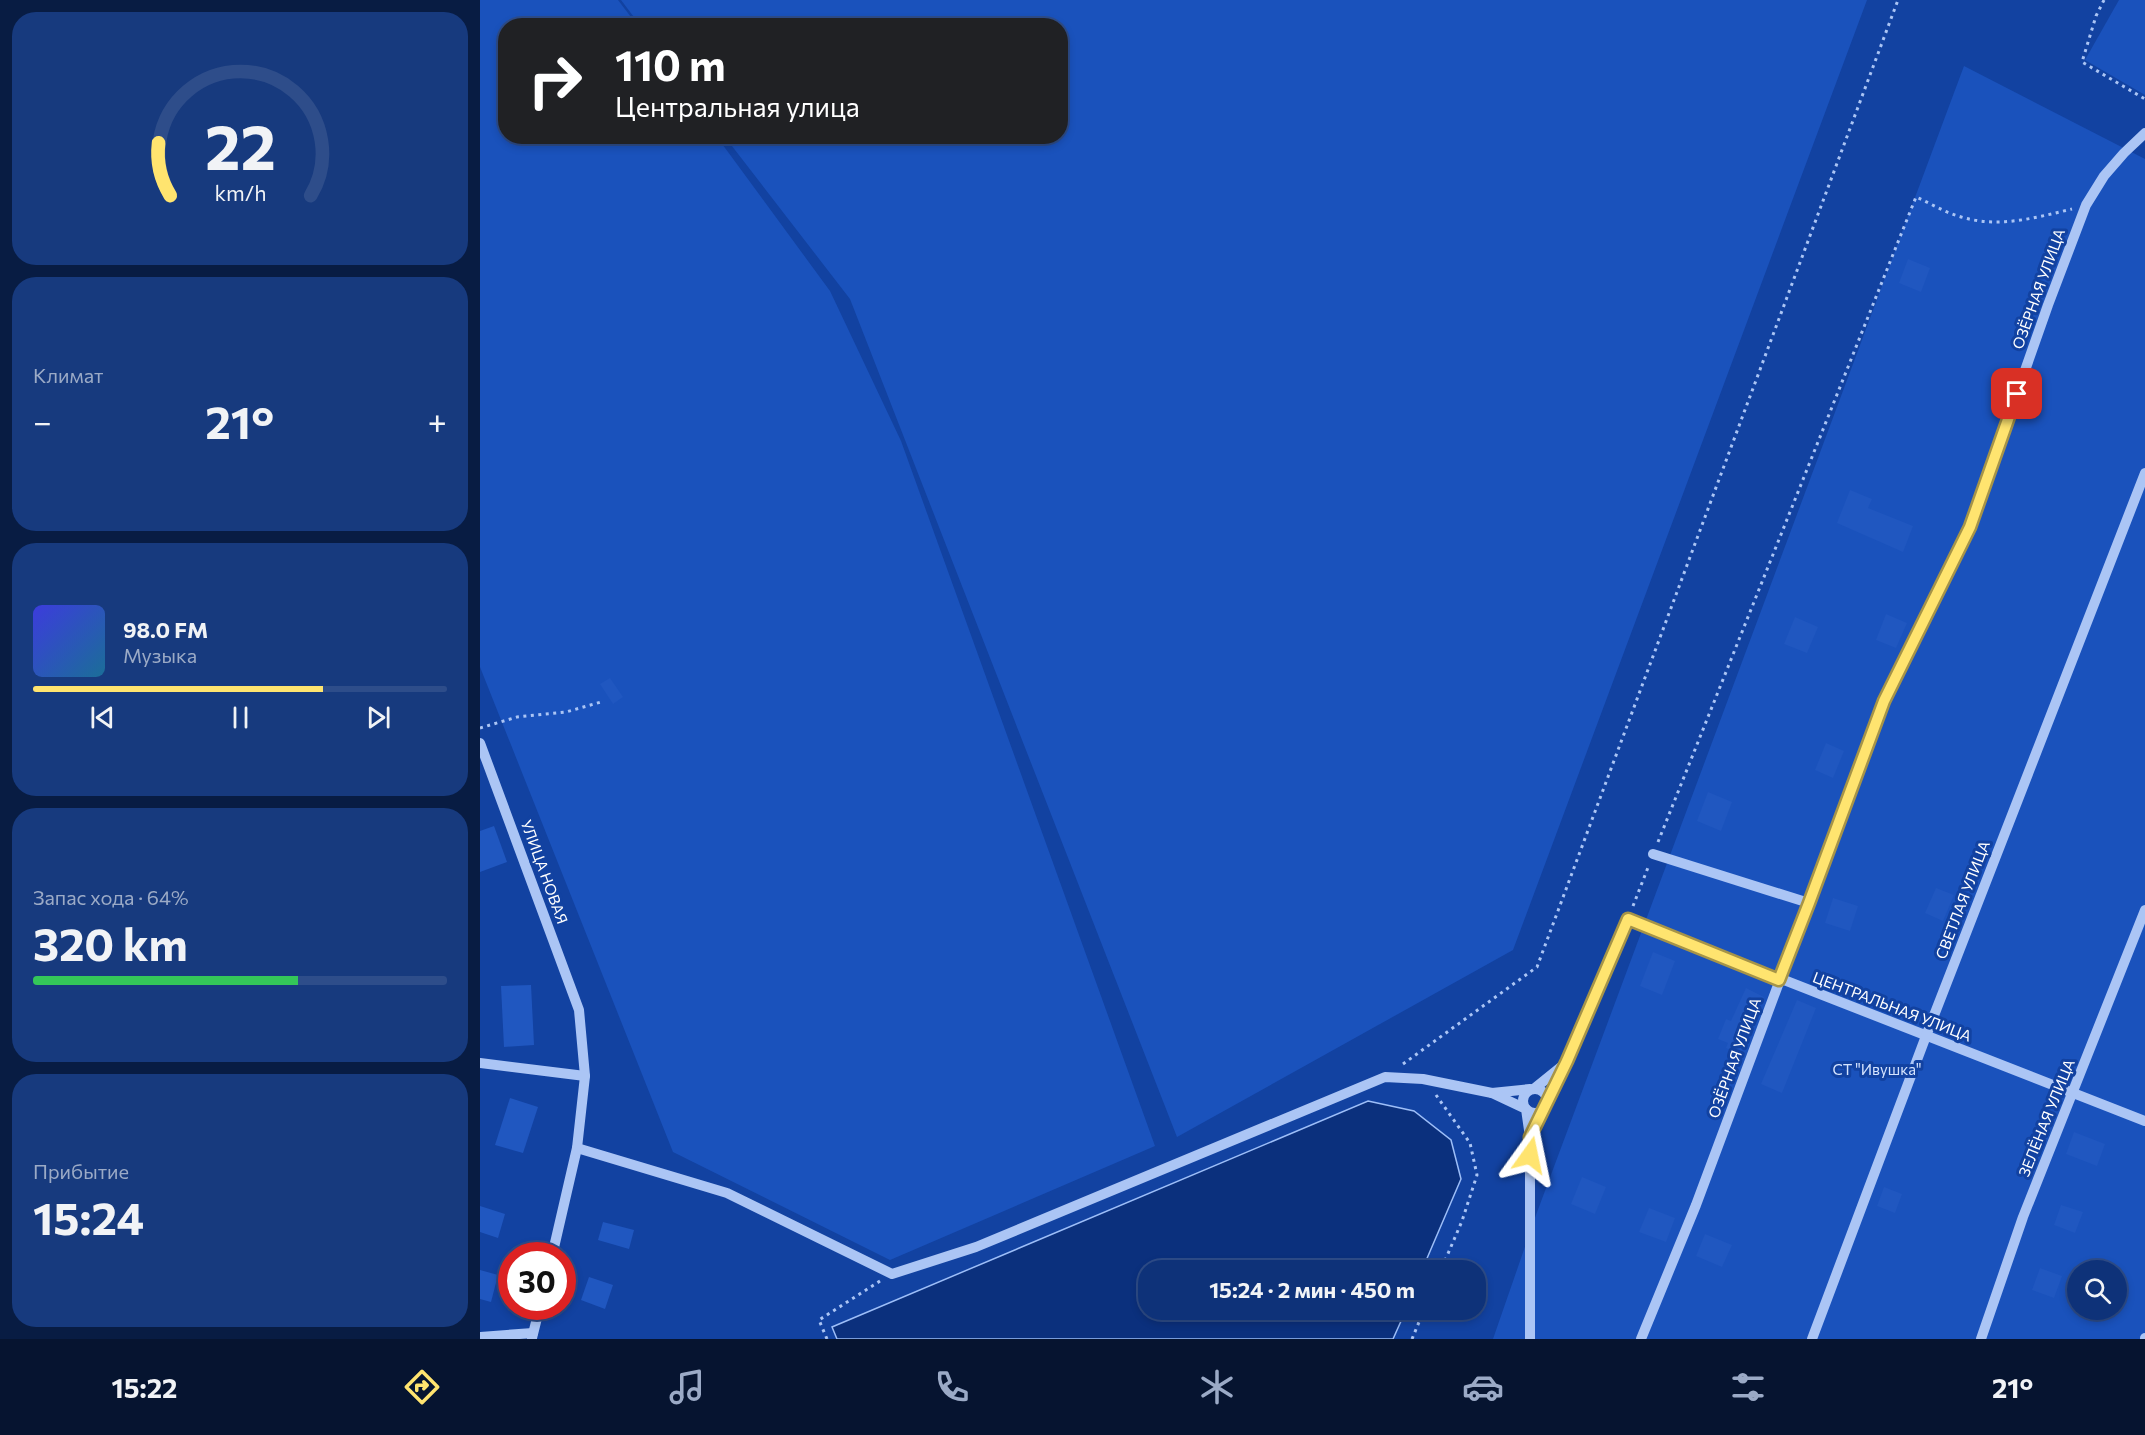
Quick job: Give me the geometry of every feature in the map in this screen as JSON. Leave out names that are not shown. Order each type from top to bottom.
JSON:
[{"type":"street","name":"ОЗЁРНАЯ УЛИЦА","points":[[1641,1339],[1696,1205],[1884,701],[1970,527],[2048,305],[2086,205],[2104,176],[2145,133]]},
{"type":"street","name":"СВЕТЛАЯ УЛИЦА","points":[[1812,1339],[1926,1036],[2145,473]]},
{"type":"street","name":"УЛИЦА НОВАЯ","points":[[480,743],[485,772],[579,1010],[585,1076],[577,1148],[555,1242]]},
{"type":"street","points":[[1653,854],[1809,903]]},
{"type":"street","name":"ЗЕЛЁНАЯ УЛИЦА","points":[[1982,1339],[2023,1217],[2145,910]]},
{"type":"street","points":[[1530,1137],[1567,1061],[1628,919]]},
{"type":"street","name":"ЦЕНТРАЛЬНАЯ УЛИЦА","points":[[1628,919],[1779,980],[2145,1121]]},
{"type":"street","points":[[1530,1339],[1530,1137],[1523,1098],[1527,1091],[1533,1089],[1567,1061]]},
{"type":"street","points":[[480,1063],[585,1076]]},
{"type":"street","points":[[577,1148],[727,1193],[892,1274],[976,1247],[1385,1077],[1423,1079],[1492,1094],[1536,1113],[1546,1104]]},
{"type":"street","points":[[1492,1094],[1533,1089],[1543,1092],[1546,1104]]},
{"type":"street","points":[[480,1337],[533,1336],[537,1320]]},
{"type":"path","points":[[1385,1077],[1537,967],[1898,0]]},
{"type":"path","points":[[2104,0],[2096,16],[2082,62],[2145,99]]},
{"type":"path","points":[[1628,919],[1916,197],[1957,216],[2003,223],[2086,205]]},
{"type":"path","points":[[480,728],[517,717],[566,712],[601,702]]},
{"type":"path","points":[[1423,1079],[1470,1143],[1477,1175],[1462,1221],[1445,1260]]},
{"type":"path","points":[[827,1339],[819,1320],[892,1274]]},
{"type":"path","points":[[1412,1339],[1420,1320]]},
{"type":"green space","points":[[480,0],[618,0],[632,18],[498,18],[498,144],[722,144],[830,291],[901,441],[1155,1146],[890,1260],[673,1152],[480,667]]},
{"type":"green space","points":[[621,0],[1867,0],[1513,950],[1177,1137],[850,299],[730,144],[1068,144],[1068,18],[635,18]]},
{"type":"green space","points":[[2119,0],[2145,0],[2145,95],[2085,60]]},
{"type":"green space","name":"СТ \"Ивушка\"","points":[[1964,66],[2145,159],[2145,1339],[1493,1339],[1536,1215]]},
{"type":"shaded area","points":[[1368,1101],[1414,1111],[1451,1140],[1461,1179],[1426,1260],[1138,1260],[1138,1320],[1402,1320],[1393,1339],[837,1339],[832,1327]]},
{"type":"building","points":[[1908,259],[1930,268],[1921,292],[1899,283]]},
{"type":"building","points":[[1850,490],[1872,499],[1868,508],[1913,526],[1903,552],[1837,523]]},
{"type":"building","points":[[1886,614],[1907,623],[1896,648],[1876,640]]},
{"type":"building","points":[[1795,617],[1818,627],[1807,653],[1784,644]]},
{"type":"building","points":[[610,678],[623,697],[613,704],[600,684]]},
{"type":"building","points":[[1826,743],[1844,751],[1833,778],[1815,770]]},
{"type":"building","points":[[1708,792],[1732,802],[1721,831],[1697,821]]},
{"type":"building","points":[[494,826],[507,862],[480,872],[480,831]]},
{"type":"building","points":[[1936,888],[1954,895],[1943,921],[1925,913]]},
{"type":"building","points":[[1833,898],[1858,906],[1850,931],[1825,923]]},
{"type":"building","points":[[1653,952],[1675,961],[1662,995],[1640,986]]},
{"type":"building","points":[[531,985],[534,1045],[504,1047],[501,986]]},
{"type":"building","points":[[1746,988],[1764,997],[1740,1054],[1726,1048],[1728,1043],[1718,1039],[1726,1019],[1731,1021]]},
{"type":"building","points":[[1797,1000],[1816,1008],[1782,1093],[1761,1084]]},
{"type":"building","points":[[510,1098],[538,1107],[523,1153],[495,1145]]},
{"type":"building","points":[[2074,1132],[2105,1144],[2097,1166],[2066,1154]]},
{"type":"building","points":[[1582,1177],[1606,1187],[1595,1214],[1571,1204]]},
{"type":"building","points":[[1884,1187],[1902,1194],[1895,1213],[1877,1206]]},
{"type":"building","points":[[2061,1205],[2083,1212],[2075,1233],[2054,1225]]},
{"type":"building","points":[[480,1206],[505,1214],[498,1238],[480,1232]]},
{"type":"building","points":[[1649,1208],[1675,1218],[1666,1242],[1639,1232]]},
{"type":"building","points":[[603,1222],[634,1230],[629,1249],[598,1240]]},
{"type":"building","points":[[1705,1234],[1732,1245],[1722,1267],[1696,1256]]},
{"type":"building","points":[[2040,1268],[2062,1276],[2054,1298],[2032,1290]]},
{"type":"building","points":[[480,1270],[498,1275],[491,1302],[480,1299]]},
{"type":"building","points":[[589,1277],[613,1285],[605,1309],[581,1300]]},
{"type":"route","points":[[1530,1155],[1530,1137],[1567,1061],[1628,919],[1779,980],[1884,701],[1970,527],[2017,394]]}]
